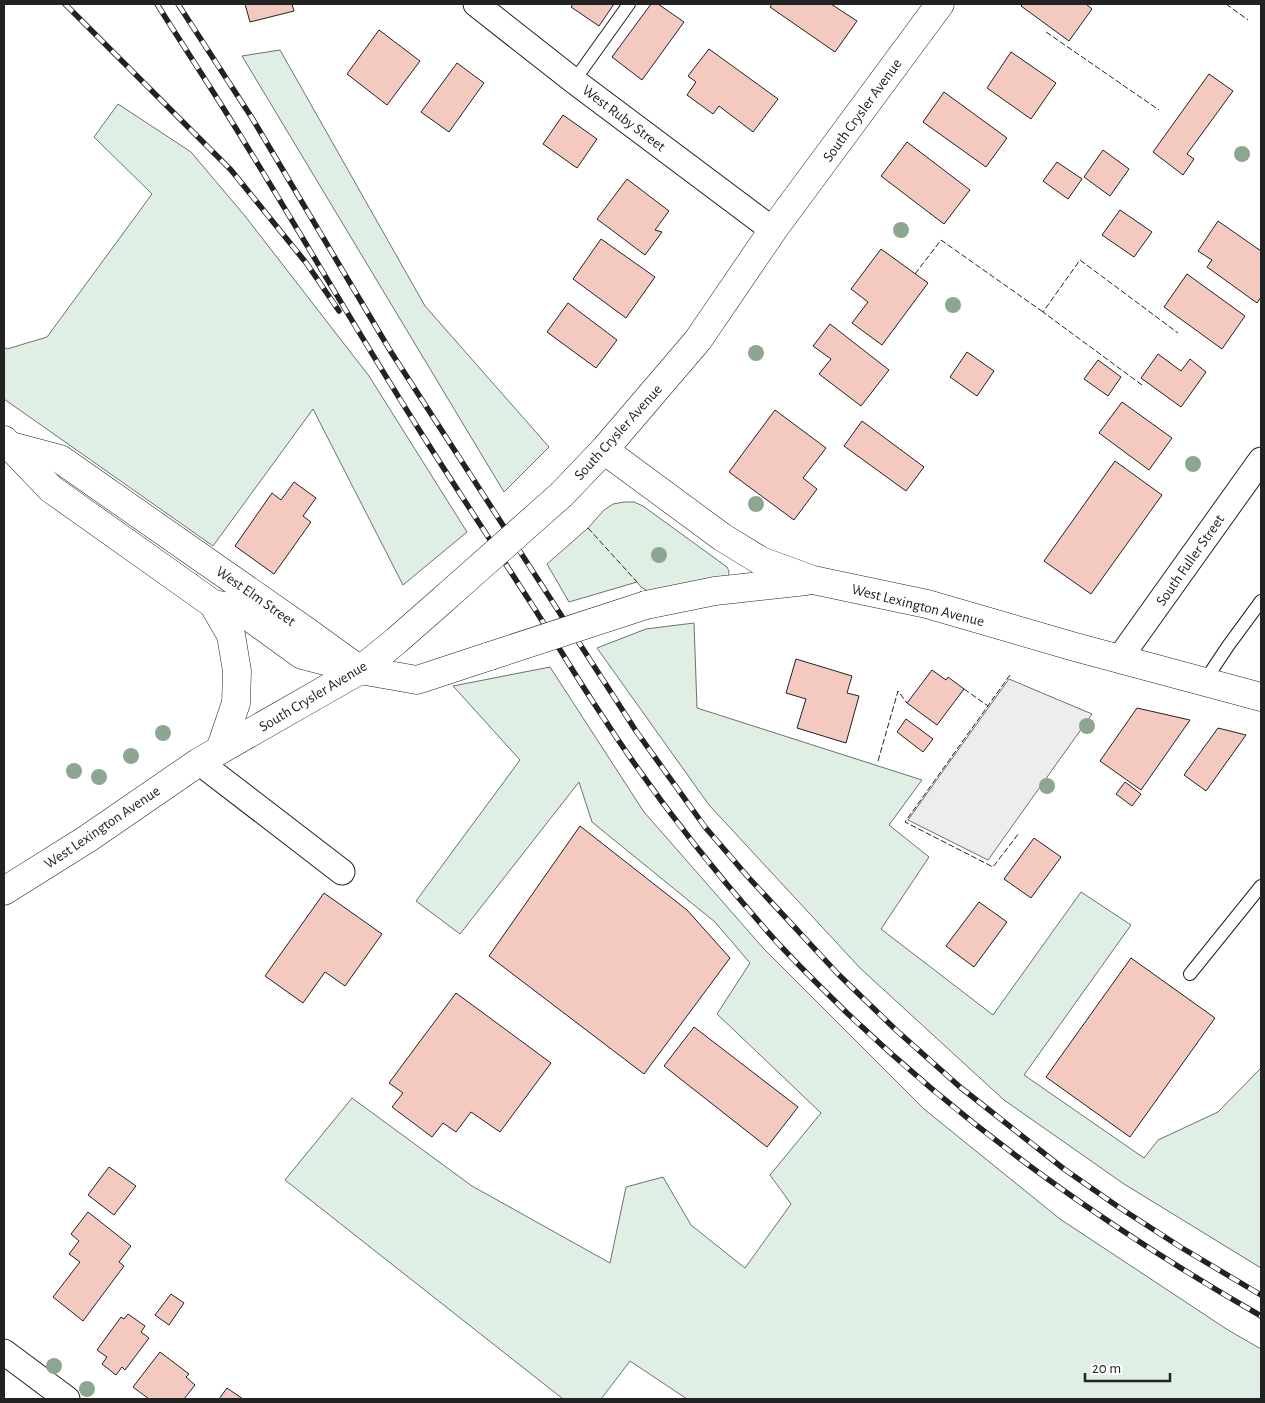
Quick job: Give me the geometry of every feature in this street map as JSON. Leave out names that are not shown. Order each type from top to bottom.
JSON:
[{"type":"main road","name":"South Crysler Avenue","points":[[210,756],[360,670],[396,641],[562,494],[604,450],[698,340],[773,230],[940,4]]},
{"type":"main road","name":"West Elm Street","points":[[6,449],[51,489],[214,604],[237,608],[302,655],[360,670]]},
{"type":"main road","name":"West Elm Street","points":[[6,449],[60,458],[360,670]]},
{"type":"main road","name":"West Lexington Avenue","points":[[604,450],[722,537],[761,561],[813,580],[926,604],[1261,697]]},
{"type":"main road","points":[[360,670],[417,680],[646,605],[714,590],[813,580]]},
{"type":"main road","name":"West Elm Street","points":[[210,756],[236,703],[237,671],[231,635],[214,604]]},
{"type":"main road","name":"West Lexington Avenue","points":[[7,882],[87,839],[210,756]]},
{"type":"street","name":"West Ruby Street","points":[[476,4],[574,81],[773,230]]},
{"type":"street","name":"South Fuller Street","points":[[1119,659],[1261,460]]},
{"type":"street","points":[[210,756],[342,872]]},
{"type":"street","points":[[4,1352],[68,1399]]},
{"type":"lane","points":[[574,81],[629,4]]},
{"type":"lane","points":[[1204,682],[1261,601]]},
{"type":"lane","points":[[1190,974],[1261,886]]},
{"type":"green space","points":[[280,50],[425,306],[549,447],[504,492],[242,56]]},
{"type":"green space","points":[[118,104],[191,152],[245,216],[369,376],[467,532],[403,585],[313,409],[213,546],[4,399],[4,347],[7,349],[47,337],[152,194],[94,137]]},
{"type":"green space","points":[[634,502],[643,506],[727,567],[729,574],[727,577],[651,593],[637,582],[569,602],[547,564],[588,528],[604,510],[613,504]]},
{"type":"green space","points":[[694,623],[697,708],[922,780],[889,825],[929,857],[881,929],[993,1015],[1081,892],[1131,925],[1024,1075],[1144,1158],[1158,1140],[1218,1112],[1261,1068],[1261,1268],[1124,1184],[1004,1100],[860,968],[709,805],[597,648],[646,629]]},
{"type":"green space","points":[[550,667],[644,812],[764,949],[924,1109],[1060,1219],[1228,1330],[1261,1349],[1261,1399],[687,1399],[630,1361],[601,1399],[563,1399],[285,1180],[352,1098],[472,1186],[610,1263],[626,1187],[663,1177],[691,1225],[745,1268],[791,1204],[770,1175],[821,1113],[717,1014],[750,963],[715,922],[592,822],[579,782],[460,934],[416,901],[520,760],[453,686]]},
{"type":"shaded area","points":[[1009,679],[1092,714],[988,860],[908,820]]},
{"type":"building","points":[[245,4],[292,4],[294,11],[250,22]]},
{"type":"building","points":[[573,4],[614,4],[599,26],[571,7]]},
{"type":"building","points":[[651,4],[658,4],[684,22],[642,80],[612,57]]},
{"type":"building","points":[[772,4],[831,4],[857,21],[835,52],[770,7]]},
{"type":"building","points":[[1023,4],[1086,4],[1092,9],[1069,41],[1021,6]]},
{"type":"building","points":[[379,30],[420,61],[387,105],[347,74]]},
{"type":"building","points":[[709,49],[778,99],[753,132],[719,106],[713,114],[687,95],[696,82],[688,76]]},
{"type":"building","points":[[1011,52],[1056,83],[1031,119],[987,88]]},
{"type":"building","points":[[457,63],[484,83],[449,132],[421,112]]},
{"type":"building","points":[[1209,74],[1233,91],[1187,154],[1194,159],[1183,175],[1153,152]]},
{"type":"building","points":[[944,92],[1007,138],[986,167],[923,122]]},
{"type":"building","points":[[563,115],[597,139],[577,168],[543,144]]},
{"type":"building","points":[[907,142],[970,190],[944,224],[881,176]]},
{"type":"building","points":[[1103,150],[1129,169],[1110,196],[1084,177]]},
{"type":"building","points":[[1057,162],[1082,179],[1068,199],[1043,181]]},
{"type":"building","points":[[627,179],[669,211],[655,230],[662,232],[645,255],[597,219]]},
{"type":"building","points":[[1120,210],[1152,232],[1134,257],[1102,235]]},
{"type":"building","points":[[1218,221],[1261,251],[1261,297],[1257,303],[1207,267],[1212,260],[1198,251]]},
{"type":"building","points":[[601,239],[655,277],[626,318],[573,279]]},
{"type":"building","points":[[881,249],[928,283],[882,345],[852,323],[868,302],[851,289]]},
{"type":"building","points":[[1187,274],[1245,316],[1222,349],[1164,307]]},
{"type":"building","points":[[568,303],[617,340],[596,368],[547,332]]},
{"type":"building","points":[[830,324],[889,370],[861,406],[819,374],[831,359],[813,346]]},
{"type":"building","points":[[967,352],[994,371],[977,396],[950,377]]},
{"type":"building","points":[[1158,354],[1181,371],[1190,359],[1206,372],[1181,407],[1141,378]]},
{"type":"building","points":[[1098,360],[1121,377],[1108,396],[1084,379]]},
{"type":"building","points":[[1122,402],[1172,438],[1149,470],[1099,433]]},
{"type":"building","points":[[775,410],[826,448],[803,478],[817,489],[794,520],[729,472]]},
{"type":"building","points":[[862,421],[924,467],[906,491],[844,446]]},
{"type":"building","points":[[1115,461],[1162,495],[1091,594],[1044,561]]},
{"type":"building","points":[[294,482],[316,498],[303,516],[311,522],[274,574],[235,546],[272,493],[281,500]]},
{"type":"building","points":[[796,659],[852,676],[847,693],[859,696],[846,743],[797,728],[806,699],[786,693]]},
{"type":"building","points":[[932,670],[946,680],[948,677],[964,689],[937,725],[907,703]]},
{"type":"building","points":[[1137,708],[1190,720],[1141,790],[1100,761]]},
{"type":"building","points":[[906,719],[933,739],[923,752],[897,732]]},
{"type":"building","points":[[1218,728],[1246,735],[1206,791],[1184,775]]},
{"type":"building","points":[[1125,782],[1141,794],[1132,806],[1116,794]]},
{"type":"building","points":[[580,826],[687,910],[730,958],[644,1074],[489,956]]},
{"type":"building","points":[[1034,838],[1061,857],[1031,898],[1004,879]]},
{"type":"building","points":[[324,893],[382,934],[345,986],[325,972],[303,1003],[265,976]]},
{"type":"building","points":[[979,902],[1007,922],[974,967],[946,946]]},
{"type":"building","points":[[1131,958],[1215,1018],[1130,1137],[1046,1077]]},
{"type":"building","points":[[456,993],[551,1063],[500,1132],[471,1112],[456,1132],[443,1123],[432,1137],[392,1107],[403,1093],[389,1083]]},
{"type":"building","points":[[694,1027],[798,1107],[767,1147],[664,1066]]},
{"type":"building","points":[[109,1167],[136,1186],[114,1215],[88,1195]]},
{"type":"building","points":[[88,1212],[131,1246],[119,1262],[124,1266],[83,1321],[53,1297],[80,1262],[69,1254],[79,1241],[71,1234]]},
{"type":"building","points":[[171,1294],[184,1303],[169,1325],[155,1315]]},
{"type":"building","points":[[128,1314],[145,1326],[141,1332],[149,1338],[125,1370],[122,1367],[116,1375],[102,1364],[107,1357],[97,1350],[121,1317],[124,1319]]},
{"type":"building","points":[[160,1352],[189,1374],[186,1377],[195,1385],[184,1399],[149,1399],[133,1387]]},
{"type":"building","points":[[227,1388],[243,1399],[219,1399]]},
{"type":"railway","points":[[65,4],[231,170],[307,264],[339,311]]},
{"type":"railway","points":[[157,4],[251,153],[418,428],[588,694],[655,792],[739,898],[802,969],[894,1056],[943,1098],[1044,1177],[1150,1249],[1261,1316]]},
{"type":"railway","points":[[178,4],[252,118],[391,352],[636,731],[705,827],[748,877],[838,974],[896,1030],[960,1087],[1064,1169],[1117,1206],[1182,1248],[1261,1295]]},
{"type":"fence","points":[[1226,4],[1248,20]]},
{"type":"fence","points":[[1046,32],[1159,110]]},
{"type":"fence","points":[[915,274],[941,240],[1043,312]]},
{"type":"fence","points":[[1142,385],[1043,312],[1080,260],[1178,333]]},
{"type":"fence","points":[[588,528],[637,582]]},
{"type":"fence","points":[[1010,675],[905,822],[993,867],[1019,833]]},
{"type":"fence","points":[[964,689],[988,706]]},
{"type":"fence","points":[[878,761],[898,691],[907,703]]}]
